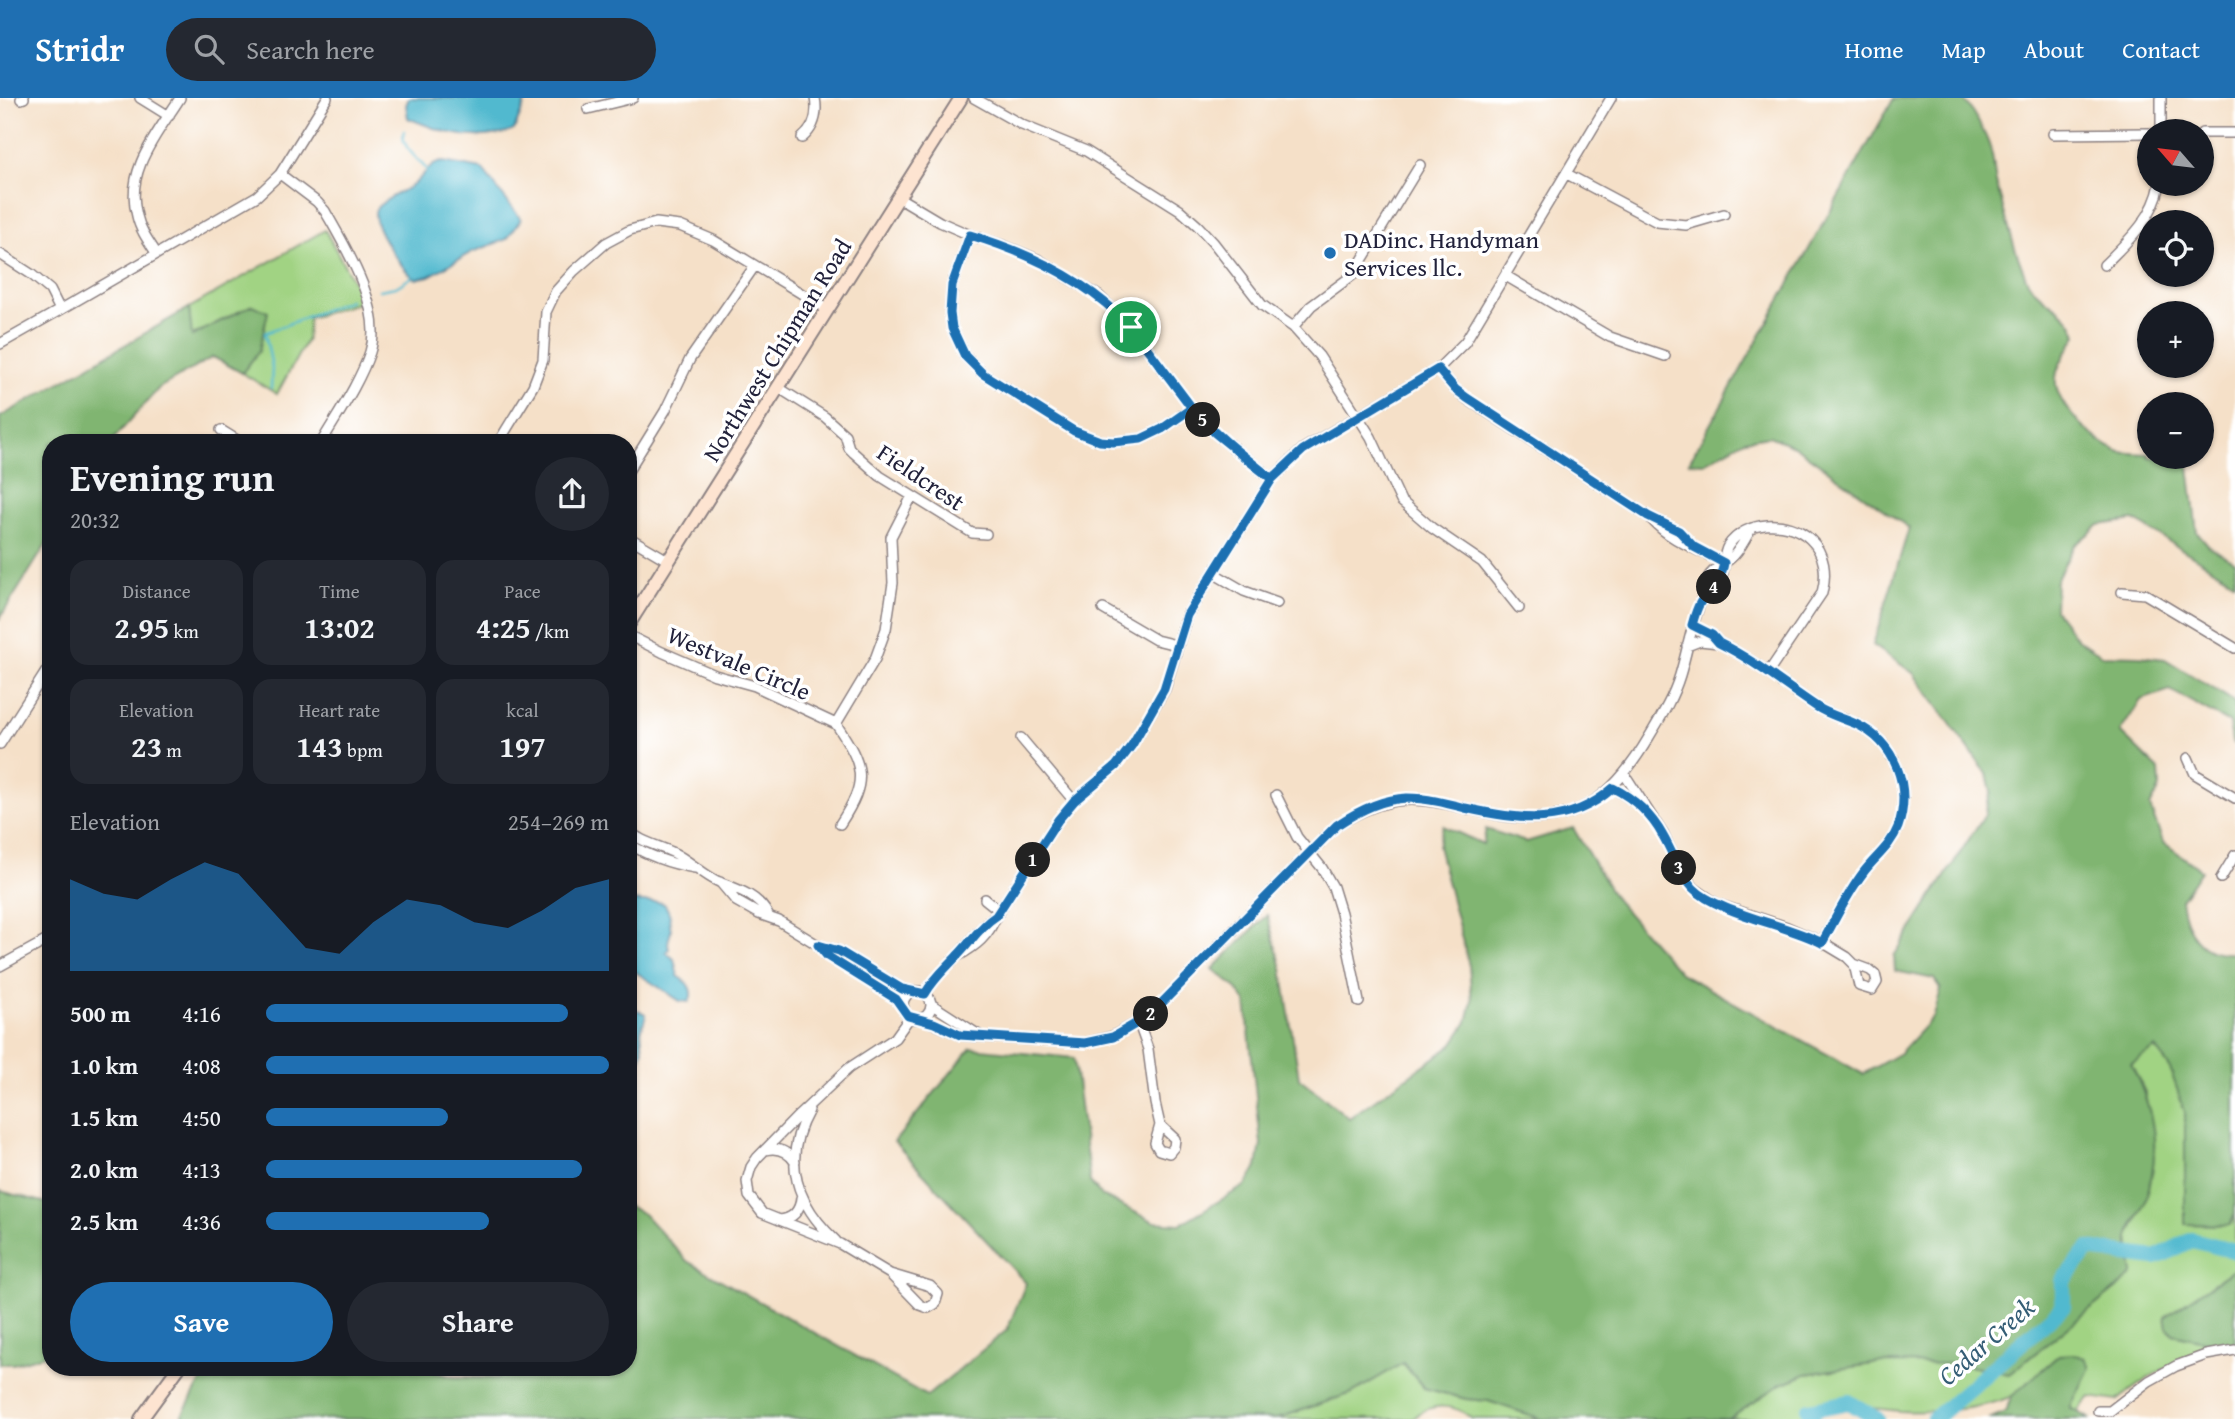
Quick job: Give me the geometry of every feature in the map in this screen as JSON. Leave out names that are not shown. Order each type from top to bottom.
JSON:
[{"type":"main road","name":"Northwest Chipman Road","points":[[637,611],[961,98]]},
{"type":"main road","points":[[141,1419],[172,1376]]},
{"type":"street","points":[[140,98],[169,116]]},
{"type":"street","points":[[157,254],[137,218],[134,191],[142,159],[180,98]]},
{"type":"street","points":[[0,344],[242,206],[265,190],[281,174],[327,98]]},
{"type":"street","points":[[588,109],[634,98]]},
{"type":"street","points":[[802,138],[811,130],[817,109],[815,98]]},
{"type":"street","points":[[974,98],[1022,125],[1087,151],[1180,210],[1213,242],[1262,305],[1293,327],[1319,356],[1371,437],[1401,501],[1432,528],[1482,562],[1519,608]]},
{"type":"street","points":[[925,994],[933,980],[958,956],[977,946],[992,929],[998,914],[1058,820],[1074,801],[1096,784],[1125,755],[1164,689],[1187,615],[1272,479],[1303,450],[1438,369],[1465,342],[1611,98]]},
{"type":"street","points":[[2161,98],[2161,119]]},
{"type":"street","points":[[2053,134],[2137,133]]},
{"type":"street","points":[[2214,133],[2235,133]]},
{"type":"street","points":[[1293,327],[1311,306],[1353,275],[1420,165]]},
{"type":"street","points":[[281,174],[325,211],[368,296],[373,316],[371,350],[361,374],[326,434]]},
{"type":"street","points":[[1567,174],[1657,222],[1686,225],[1724,214]]},
{"type":"street","points":[[2104,265],[2150,214],[2156,196]]},
{"type":"street","points":[[898,197],[940,222],[1037,259],[1110,305],[1131,327],[1192,408],[1215,433],[1272,479]]},
{"type":"street","points":[[504,434],[533,386],[543,360],[546,312],[556,290],[606,243],[630,230],[656,223],[680,226],[713,240],[827,309]]},
{"type":"street","points":[[970,235],[952,285],[950,313],[952,328],[965,356],[983,374],[1074,431],[1100,441],[1141,439],[1162,429],[1192,408]]},
{"type":"street","points":[[0,254],[50,290],[60,310]]},
{"type":"street","points":[[637,456],[665,411],[690,359],[754,267]]},
{"type":"street","points":[[1506,276],[1610,337],[1665,356]]},
{"type":"street","points":[[1438,369],[1455,389],[1467,398],[1648,516],[1679,531],[1694,547],[1724,563]]},
{"type":"street","name":"Fieldcrest","points":[[779,388],[825,417],[845,435],[849,448],[867,466],[911,498],[972,533],[986,534]]},
{"type":"street","points":[[221,430],[227,434]]},
{"type":"street","points":[[839,824],[859,789],[860,774],[856,754],[835,724],[870,670],[886,629],[893,583],[891,537],[911,498]]},
{"type":"street","points":[[1724,563],[1724,553],[1729,544],[1739,533],[1752,528],[1775,525],[1800,531],[1815,545],[1825,571],[1822,593],[1768,673]]},
{"type":"street","points":[[637,542],[669,561]]},
{"type":"street","points":[[910,1017],[921,1018],[960,1035],[1085,1043],[1113,1037],[1139,1024],[1160,1006],[1337,825],[1358,811],[1382,802],[1405,798],[1429,799],[1493,814],[1535,819],[1563,815],[1595,802],[1625,775],[1667,706],[1675,690],[1708,577],[1724,563]]},
{"type":"street","points":[[1213,573],[1244,591],[1277,603]]},
{"type":"street","points":[[2122,592],[2145,594],[2235,648]]},
{"type":"street","points":[[1103,609],[1156,640],[1176,645]]},
{"type":"street","points":[[1692,625],[1712,635],[1719,643],[1821,709],[1857,724],[1876,736],[1899,769],[1902,811],[1894,836],[1862,874],[1822,943]]},
{"type":"street","name":"Westvale Circle","points":[[637,639],[715,676],[755,686],[835,724]]},
{"type":"street","points":[[1687,646],[1700,641],[1719,643]]},
{"type":"street","points":[[0,744],[42,678]]},
{"type":"street","points":[[1021,738],[1074,801]]},
{"type":"street","points":[[2188,758],[2195,774],[2235,798]]},
{"type":"street","points":[[1625,775],[1643,807],[1663,834],[1681,871],[1693,888],[1705,898],[1806,934],[1847,957],[1854,964]]},
{"type":"street","points":[[1613,788],[1643,807]]},
{"type":"street","points":[[1276,795],[1297,837],[1328,877],[1337,897],[1359,1002]]},
{"type":"street","points":[[637,836],[672,852],[720,882],[736,901],[759,914],[768,915],[818,945],[839,951],[902,989],[925,994]]},
{"type":"street","points":[[637,848],[677,866],[699,869]]},
{"type":"street","points":[[2221,878],[2235,855]]},
{"type":"street","points":[[985,899],[998,914]]},
{"type":"street","points":[[0,966],[42,943]]},
{"type":"street","points":[[818,945],[827,956],[896,999],[910,1017]]},
{"type":"street","points":[[904,1008],[905,999],[913,992]]},
{"type":"street","points":[[925,994],[930,1004],[979,1035]]},
{"type":"street","points":[[921,1018],[929,1013],[930,1004]]},
{"type":"street","points":[[890,1274],[920,1305],[928,1308],[935,1304],[938,1294],[930,1286],[890,1274],[840,1244],[774,1219],[756,1208],[747,1188],[748,1174],[764,1151],[815,1100],[849,1068],[895,1038],[910,1017]]},
{"type":"street","points":[[1139,1024],[1147,1049],[1160,1125]]},
{"type":"street","points":[[815,1100],[800,1130],[794,1161],[797,1182],[819,1225],[840,1244]]},
{"type":"street","points":[[764,1151],[778,1150],[788,1154],[794,1161]]},
{"type":"street","points":[[774,1219],[792,1217],[799,1209],[802,1196]]},
{"type":"street","points":[[2098,1411],[2110,1411],[2149,1381],[2176,1366],[2206,1355],[2235,1350]]},
{"type":"green space","points":[[1894,98],[1963,98],[1980,125],[1990,148],[2002,206],[2025,275],[2036,292],[2067,317],[2077,335],[2057,371],[2056,384],[2064,404],[2079,423],[2099,440],[2117,451],[2137,453],[2137,469],[2189,469],[2197,532],[2210,547],[2235,562],[2235,582],[2134,520],[2099,525],[2074,546],[2056,580],[2055,610],[2077,639],[2102,655],[2165,659],[2235,702],[2235,744],[2232,742],[2229,723],[2170,690],[2141,700],[2120,732],[2159,770],[2160,787],[2150,807],[2163,842],[2201,870],[2181,900],[2191,932],[2203,946],[2223,953],[2235,953],[2235,1214],[2230,1225],[2185,1224],[2185,1112],[2169,1066],[2155,1048],[2131,1064],[2146,1099],[2154,1148],[2145,1202],[2129,1237],[2133,1275],[2009,1374],[1959,1364],[1879,1363],[1806,1374],[1781,1384],[1729,1419],[1542,1419],[1488,1401],[1466,1399],[1424,1388],[1403,1363],[1352,1393],[1276,1419],[186,1419],[182,1415],[204,1376],[637,1376],[637,1210],[644,1214],[687,1261],[927,1396],[1007,1330],[1026,1283],[894,1142],[971,1048],[1074,1058],[1090,1182],[1102,1196],[1155,1222],[1180,1224],[1246,1185],[1257,1167],[1261,1144],[1246,1002],[1235,987],[1213,969],[1267,915],[1282,968],[1299,1078],[1349,1118],[1451,1046],[1467,1022],[1472,1001],[1469,966],[1438,846],[1443,826],[1483,844],[1486,829],[1526,842],[1573,828],[1616,900],[1680,973],[1863,1074],[1900,1053],[1934,1016],[1941,989],[1934,979],[1895,971],[1894,956],[1985,814],[1991,791],[1987,774],[1913,673],[1873,645],[1909,528],[1794,446],[1769,436],[1745,440],[1704,463],[1689,462]]},
{"type":"green space","points":[[325,230],[364,301],[309,318],[307,339],[277,394],[242,373],[259,351],[252,305],[191,336],[189,308]]},
{"type":"green space","points":[[252,305],[268,312],[259,351],[242,373],[213,357],[159,388],[118,434],[42,434],[42,551],[0,618],[0,417],[189,308],[192,336]]},
{"type":"green space","points":[[2155,1048],[2169,1066],[2185,1112],[2185,1224],[2230,1225],[2235,1214],[2235,1269],[2165,1317],[2173,1334],[2223,1345],[2167,1367],[2117,1401],[2090,1397],[2077,1412],[2070,1408],[2059,1355],[2016,1394],[1984,1405],[1926,1411],[1854,1407],[1820,1413],[1811,1419],[1729,1419],[1781,1384],[1806,1374],[1879,1363],[1912,1362],[1959,1364],[2009,1374],[2133,1275],[2129,1236],[2145,1203],[2145,1092],[2131,1064]]},
{"type":"green space","points":[[0,1191],[42,1202],[42,1356],[13,1364],[0,1364]]},
{"type":"green space","points":[[2235,1269],[2235,1343],[2223,1345],[2173,1334],[2167,1327],[2165,1317]]},
{"type":"green space","points":[[2073,1354],[2085,1358],[2090,1367],[2070,1408],[2091,1419],[1989,1419],[2005,1412],[2012,1396],[2059,1355]]},
{"type":"green space","points":[[1403,1363],[1424,1388],[1466,1399],[1488,1401],[1542,1419],[1472,1419],[1450,1407],[1435,1407],[1413,1419],[1276,1419],[1352,1393]]},
{"type":"water","points":[[409,98],[527,98],[514,130],[504,134],[471,136],[450,133],[408,118],[406,105]]},
{"type":"water","points":[[443,162],[482,169],[521,219],[507,239],[472,252],[429,276],[416,279],[396,258],[382,236],[375,216],[376,209],[413,185],[434,165]]},
{"type":"water","points":[[637,901],[660,902],[667,907],[671,931],[669,949],[666,952],[674,959],[678,976],[689,987],[691,994],[689,1002],[680,1001],[637,973]]},
{"type":"water","points":[[637,1010],[646,1014],[641,1032],[643,1051],[637,1066]]},
{"type":"waterway","points":[[404,131],[404,142],[427,170]]},
{"type":"waterway","points":[[379,290],[396,287],[412,277]]},
{"type":"waterway","points":[[271,388],[272,367],[265,333],[350,300]]},
{"type":"waterway","name":"Cedar Creek","points":[[1934,1419],[2063,1307],[2063,1281],[2088,1249],[2155,1258],[2192,1240],[2235,1251]]},
{"type":"waterway","name":"Cedar Creek","points":[[1812,1419],[1809,1410],[1849,1402],[1877,1419]]},
{"type":"place","name":"DADinc. Handyman Services llc.","points":[[1330,253]]},
{"type":"route","points":[[1131,327],[1099,296],[1037,259],[970,235],[952,285],[950,299],[952,328],[965,356],[983,374],[1074,431],[1100,441],[1127,442],[1162,429],[1192,408],[1215,433],[1238,453],[1272,479],[1303,450],[1438,369],[1455,389],[1467,398],[1648,516],[1679,531],[1694,547],[1724,563],[1717,583],[1701,602],[1692,625],[1712,635],[1719,643],[1821,709],[1857,724],[1876,736],[1899,769],[1903,796],[1898,828],[1889,844],[1862,874],[1822,943],[1806,934],[1705,898],[1693,888],[1681,871],[1663,834],[1643,807],[1613,788],[1595,802],[1563,815],[1547,818],[1521,819],[1429,799],[1405,798],[1382,802],[1358,811],[1337,825],[1149,1016],[1139,1024],[1102,1040],[1085,1043],[1053,1042],[960,1035],[921,1018],[910,1017],[896,999],[827,956],[818,945],[839,951],[902,989],[925,994],[941,971],[958,956],[985,923],[996,916],[1071,803],[1116,766],[1132,745],[1164,689],[1187,615],[1272,479],[1215,433],[1192,408],[1131,327]]}]
